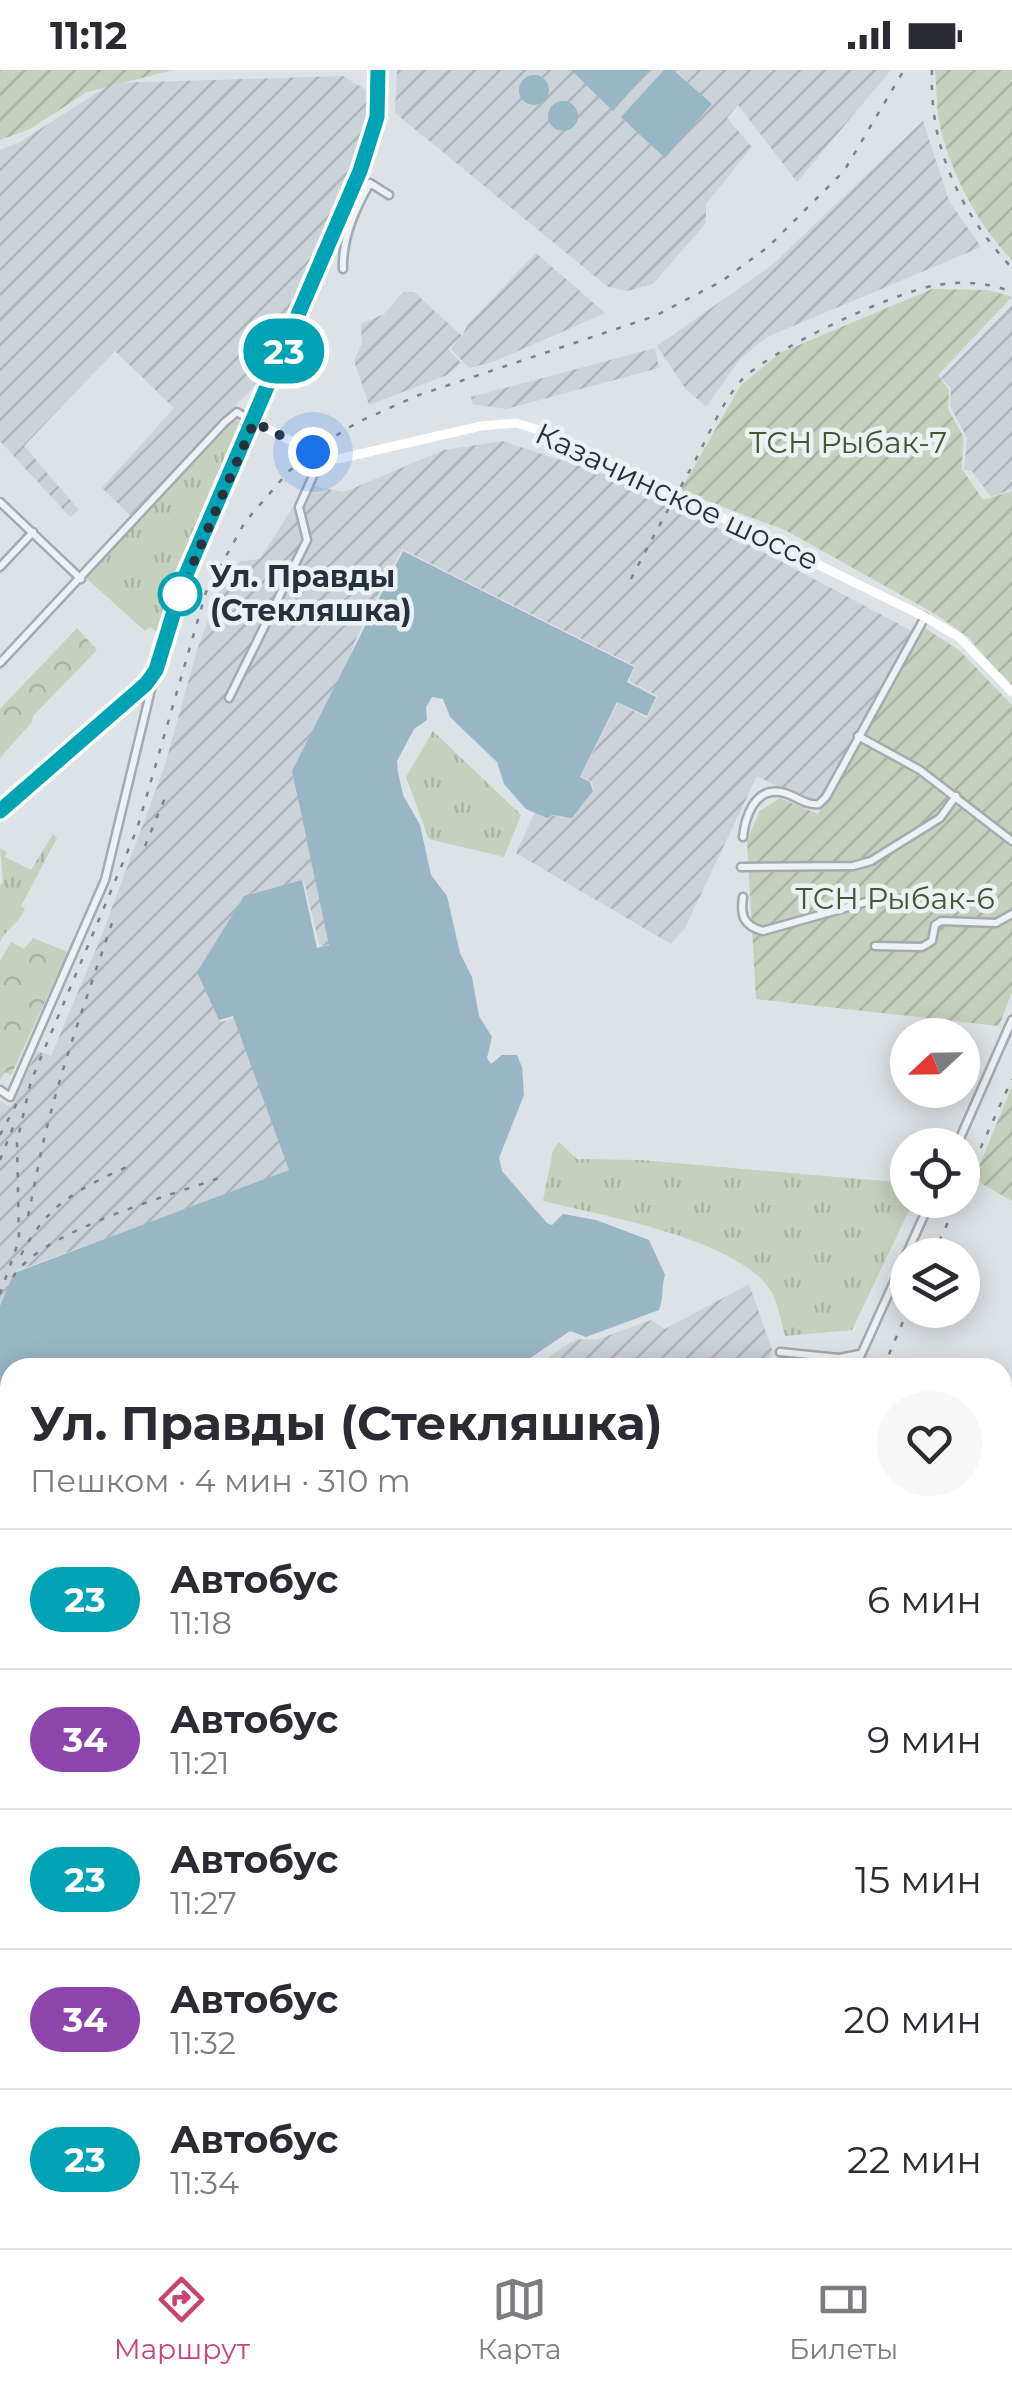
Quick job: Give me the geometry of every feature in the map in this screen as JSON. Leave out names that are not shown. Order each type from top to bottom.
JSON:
[{"type":"main road","points":[[0,811],[146,684],[156,670],[184,579],[360,171],[377,117],[378,70]]},
{"type":"main road","points":[[254,422],[322,456]]},
{"type":"main road","name":"Казачинское шоссе","points":[[322,456],[354,457],[480,426],[516,423],[549,433],[925,617],[959,638],[1012,692]]},
{"type":"street","points":[[343,269],[342,248],[354,209],[370,182],[389,195]]},
{"type":"street","points":[[0,662],[226,422],[237,412],[254,422]]},
{"type":"street","points":[[229,698],[307,540],[299,507],[322,456]]},
{"type":"street","points":[[0,502],[81,579]]},
{"type":"street","points":[[0,567],[33,532]]},
{"type":"street","points":[[744,837],[752,805],[768,792],[819,804],[925,617]]},
{"type":"street","points":[[0,1090],[10,1096],[105,880],[156,670]]},
{"type":"street","points":[[858,736],[920,770],[1012,841]]},
{"type":"street","points":[[741,867],[853,866],[870,861],[940,818],[956,796]]},
{"type":"street","points":[[743,897],[740,912],[744,920],[752,928],[763,930],[866,902]]},
{"type":"street","points":[[874,946],[922,947],[932,940],[935,925],[941,922],[996,923],[1012,914]]},
{"type":"street","points":[[964,1128],[1012,1020]]},
{"type":"street","points":[[859,1358],[923,1218]]},
{"type":"street","points":[[780,1352],[839,1358],[861,1353]]},
{"type":"shaded area","points":[[397,70],[891,70],[797,182],[738,105],[727,118],[752,147],[706,204],[706,223],[653,284],[627,291],[608,287],[395,113]]},
{"type":"shaded area","points":[[343,76],[368,91],[365,130],[264,376],[130,515],[102,488],[174,408],[115,351],[24,446],[79,510],[70,517],[0,441],[0,150],[20,142],[112,83]]},
{"type":"shaded area","points":[[923,121],[949,201],[981,247],[767,337],[740,359],[706,407],[685,388],[657,346],[771,266]]},
{"type":"shaded area","points":[[536,253],[605,313],[493,362],[469,368],[451,349],[458,339],[448,349],[461,363],[447,375],[369,405],[354,361],[362,343],[361,324],[384,314],[404,292],[414,292],[462,336],[468,324]]},
{"type":"shaded area","points":[[1012,305],[1012,489],[991,497],[972,471],[964,470],[967,438],[950,406],[951,388],[941,378]]},
{"type":"shaded area","points":[[655,348],[659,368],[506,409],[473,404],[471,397]]},
{"type":"shaded area","points":[[502,441],[635,484],[912,631],[821,801],[811,803],[757,776],[685,928],[671,944],[516,853],[535,812],[546,818],[563,818],[583,805],[593,791],[592,782],[581,776],[618,703],[647,718],[658,696],[629,681],[635,666],[402,549],[355,641],[298,802],[331,944],[320,947],[304,881],[252,893],[200,973],[221,1022],[234,1018],[291,1171],[16,1271],[0,1309],[0,1101],[11,1107],[37,1051],[51,1056],[101,937],[164,768],[198,647],[221,586],[240,561],[260,559],[307,485],[344,492],[444,450]]},
{"type":"shaded area","points":[[749,1284],[772,1350],[769,1358],[547,1358],[576,1339],[596,1340],[651,1320],[665,1329]]},
{"type":"green space","points":[[0,70],[173,70],[87,92],[30,129],[0,140]]},
{"type":"green space","points":[[935,70],[1012,70],[1012,260],[977,215],[951,163],[939,119]]},
{"type":"green space","name":"ТСН Рыбак-7","points":[[932,289],[988,290],[1012,297],[938,375],[949,390],[948,409],[963,436],[962,469],[983,500],[1012,491],[1012,689],[969,638],[937,615],[785,530],[680,491],[741,385],[780,353]]},
{"type":"green space","points":[[234,420],[240,421],[241,429],[206,519],[165,601],[157,632],[150,627],[145,631],[86,578]]},
{"type":"green space","points":[[77,628],[97,650],[33,716],[0,758],[0,709]]},
{"type":"green space","name":"ТСН Рыбак-6","points":[[925,628],[960,651],[1012,705],[1012,992],[999,1026],[980,1024],[980,1018],[927,1018],[756,999],[747,840],[760,811],[780,798],[818,814]]},
{"type":"green space","points":[[433,731],[521,815],[504,857],[429,839],[406,777]]},
{"type":"green space","points":[[53,834],[57,838],[21,906],[25,909],[23,914],[0,942],[0,848],[7,852],[5,857],[31,870]]},
{"type":"green space","points":[[33,938],[68,952],[11,1075],[5,1072],[0,1080],[0,961],[11,942],[24,949]]},
{"type":"green space","points":[[1012,1086],[1012,1201],[980,1182],[980,1164]]},
{"type":"green space","points":[[559,1142],[577,1159],[641,1160],[890,1182],[890,1218],[905,1218],[896,1238],[890,1238],[890,1250],[852,1330],[785,1336],[771,1291],[754,1273],[729,1257],[667,1232],[543,1201],[553,1150]]},
{"type":"water","points":[[571,70],[649,70],[613,111]]},
{"type":"water","points":[[664,70],[673,70],[712,104],[665,158],[621,117]]},
{"type":"water","points":[[534,75],[545,79],[549,90],[545,101],[534,105],[523,101],[519,90],[523,79]]},
{"type":"water","points":[[563,101],[574,105],[578,116],[574,127],[563,131],[552,127],[548,116],[552,105]]},
{"type":"water","points":[[403,551],[634,667],[627,682],[656,697],[647,716],[617,702],[580,777],[590,782],[593,791],[572,818],[547,818],[526,809],[504,784],[497,762],[450,717],[443,699],[432,697],[426,707],[427,720],[414,729],[397,761],[403,795],[420,825],[431,875],[447,896],[460,953],[472,977],[479,1016],[492,1037],[487,1058],[491,1064],[502,1055],[517,1055],[522,1067],[524,1095],[499,1158],[502,1171],[547,1223],[552,1225],[563,1214],[596,1220],[649,1240],[665,1275],[659,1310],[586,1337],[570,1331],[530,1358],[0,1358],[0,1306],[14,1273],[289,1170],[233,1016],[219,1020],[197,972],[244,896],[302,880],[317,948],[329,945],[292,771]]},
{"type":"railway","points":[[0,1294],[19,1240],[17,1142],[31,1081],[137,829],[206,592],[245,522],[289,471],[358,422],[419,395],[655,316],[722,281],[768,247],[844,171],[904,70]]},
{"type":"railway","points":[[932,70],[936,126],[951,177],[977,224],[1012,268]]},
{"type":"railway","points":[[631,579],[725,404],[753,370],[832,325],[917,290],[966,283],[1012,292]]},
{"type":"railway","points":[[145,846],[167,793]]},
{"type":"railway","points":[[28,1216],[53,1104],[115,914]]},
{"type":"railway","points":[[980,1149],[1012,1079]]},
{"type":"railway","points":[[0,1135],[17,1103]]},
{"type":"railway","points":[[0,1160],[13,1127]]},
{"type":"railway","points":[[21,1255],[55,1209],[97,1181],[133,1164]]},
{"type":"railway","points":[[13,1277],[28,1260],[77,1230],[222,1177]]},
{"type":"railway","points":[[941,1238],[950,1218]]},
{"type":"railway","points":[[887,1358],[900,1328]]},
{"type":"bus line","name":"23","points":[[0,811],[146,684],[156,670],[184,579],[360,171],[377,117],[378,70]]},
{"type":"place","name":"Ул. Правды (Стекляшка)","points":[[180,594]]},
{"type":"route","points":[[180,594],[254,422],[313,452]]}]
